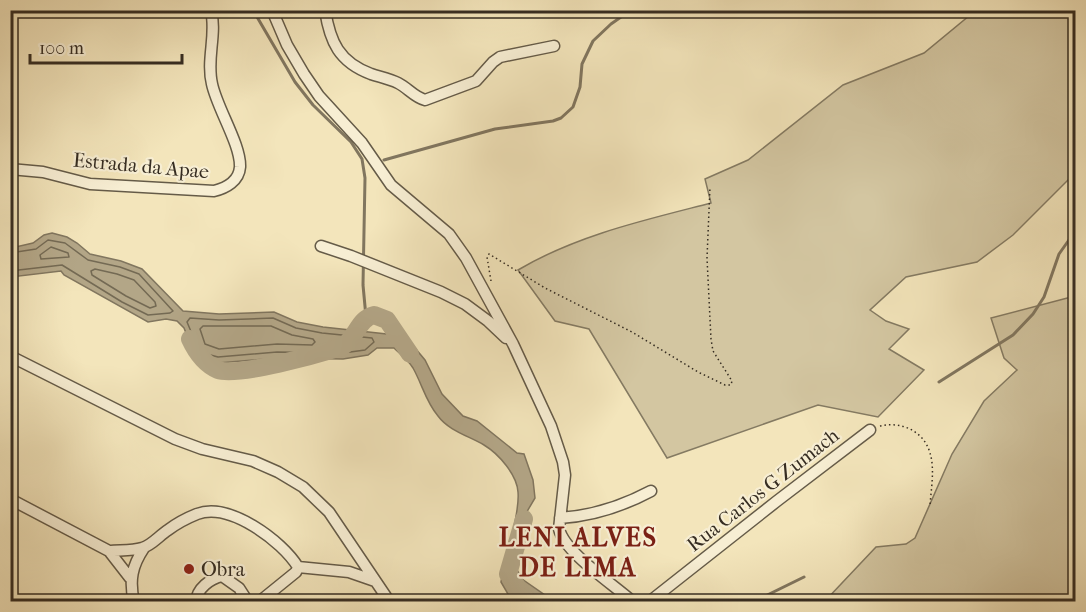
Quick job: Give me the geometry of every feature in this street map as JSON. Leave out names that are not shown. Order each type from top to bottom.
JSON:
[{"type":"street","name":"Estrada da Apae","points":[[10,169],[43,172],[108,185],[214,191],[229,185],[239,173],[239,159],[212,85],[211,10]]},
{"type":"street","points":[[272,10],[287,45],[303,74],[319,96],[362,143],[391,185],[449,234],[466,258],[513,344],[551,426],[563,462],[565,489],[560,518],[561,536],[568,545],[633,602]]},
{"type":"street","points":[[325,10],[333,43],[342,56],[369,74],[399,83],[415,96],[425,100],[476,81],[500,57],[554,46]]},
{"type":"street","points":[[321,246],[370,263],[465,304],[513,344]]},
{"type":"street","points":[[10,356],[176,439],[253,461],[303,487],[329,512],[389,601]]},
{"type":"street","name":"Rua Carlos G Zumach","points":[[649,602],[870,430]]},
{"type":"street","points":[[560,518],[603,512],[622,506],[651,491]]},
{"type":"street","points":[[10,499],[109,551],[130,578],[134,602]]},
{"type":"street","points":[[130,578],[144,548],[170,528],[199,513],[218,513],[233,516],[260,530],[282,547],[298,567],[349,573],[375,581]]},
{"type":"street","points":[[109,551],[144,548]]},
{"type":"street","points":[[259,602],[296,572],[298,567]]},
{"type":"street","points":[[196,602],[200,590],[208,582],[222,576],[239,588],[248,602]]},
{"type":"path","points":[[486,296],[491,285],[487,257],[489,254],[545,288],[632,332],[689,367],[725,385],[730,385],[732,381],[714,351],[711,339],[707,258],[710,188]]},
{"type":"path","points":[[870,430],[883,425],[907,427],[925,441],[930,454],[930,506]]},
{"type":"shaded area","points":[[975,11],[1075,11],[1075,173],[1013,235],[977,262],[906,277],[870,310],[886,321],[909,329],[889,349],[924,370],[878,417],[818,405],[667,458],[589,329],[555,321],[518,270],[588,238],[636,222],[711,203],[705,179],[748,160],[843,85],[924,53]]},
{"type":"shaded area","points":[[1075,296],[1074,601],[825,601],[876,547],[906,544],[915,538],[952,454],[984,401],[1017,370],[1004,358],[991,318]]},
{"type":"water","points":[[52,233],[67,237],[90,254],[121,261],[142,269],[183,311],[219,314],[274,312],[297,322],[323,327],[405,336],[425,360],[442,394],[463,416],[477,421],[517,453],[524,454],[533,480],[535,498],[525,515],[525,532],[515,545],[513,554],[515,566],[522,579],[552,600],[548,602],[512,601],[501,582],[517,512],[517,485],[501,459],[490,449],[453,429],[434,411],[413,368],[394,348],[377,348],[368,355],[343,359],[277,358],[218,363],[200,359],[193,351],[184,328],[177,321],[166,319],[148,322],[64,275],[61,271],[11,277],[11,248],[33,243],[44,235]]},
{"type":"waterway","points":[[253,10],[295,82],[313,105],[351,142],[362,159],[365,178],[363,285],[366,317]]},
{"type":"waterway","points":[[384,160],[495,129],[561,118],[573,107],[580,87],[582,64],[593,41],[631,10]]},
{"type":"waterway","points":[[939,382],[1013,335],[1033,314],[1044,297],[1059,254],[1076,230]]},
{"type":"waterway","points":[[190,339],[201,357],[218,370],[260,368],[342,347],[351,339],[361,324],[374,315],[387,320],[410,354]]},
{"type":"waterway","points":[[524,519],[508,574],[528,602]]},
{"type":"waterway","points":[[753,602],[804,577]]},
{"type":"place","name":"Obra","points":[[189,569]]},
{"type":"district","name":"LENI ALVES DE LIMA","points":[[578,552]]}]
